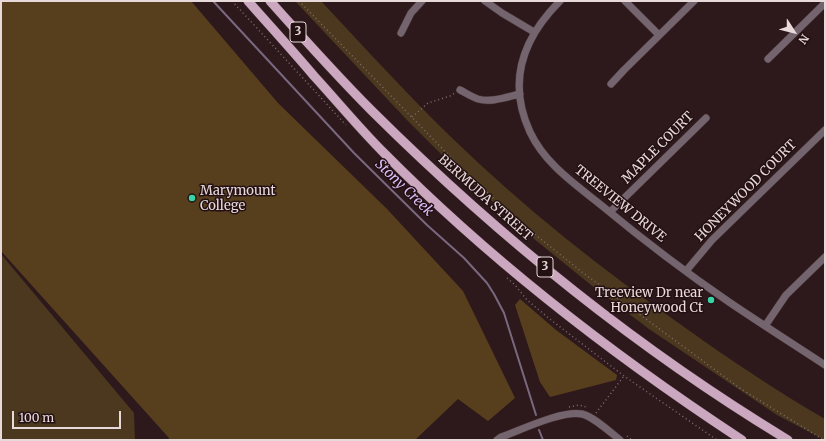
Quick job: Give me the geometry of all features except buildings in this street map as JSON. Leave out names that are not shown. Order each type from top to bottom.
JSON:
[{"type":"main road","name":"3","points":[[248,1],[383,152],[485,248],[552,304],[607,346],[667,390],[742,440]]},
{"type":"main road","name":"BERMUDA STREET","points":[[270,1],[316,53],[372,111],[451,186],[532,257],[592,305],[658,354],[725,400],[788,440]]},
{"type":"street","points":[[401,33],[412,13],[422,1]]},
{"type":"street","points":[[485,1],[534,32]]},
{"type":"street","name":"TREEVIEW DRIVE","points":[[560,1],[548,12],[534,32],[523,59],[519,82],[523,111],[528,126],[534,141],[546,158],[610,212],[686,271],[728,301],[825,365]]},
{"type":"street","points":[[625,1],[658,35]]},
{"type":"street","points":[[611,84],[658,35],[694,1]]},
{"type":"street","points":[[768,58],[825,3]]},
{"type":"street","points":[[460,90],[484,100],[498,99],[520,94]]},
{"type":"street","name":"MAPLE COURT","points":[[610,212],[706,118]]},
{"type":"street","name":"HONEYWOOD COURT","points":[[686,271],[716,236],[825,130]]},
{"type":"street","points":[[765,326],[786,295],[825,258]]},
{"type":"street","points":[[497,440],[501,437],[567,414],[582,414],[620,440]]},
{"type":"path","points":[[299,1],[465,172],[518,221],[582,272],[741,389],[824,440]]},
{"type":"path","points":[[412,118],[428,103],[450,96],[460,90]]},
{"type":"path","points":[[591,419],[624,376]]},
{"type":"shaded area","name":"Marymount College","points":[[1,1],[191,1],[278,103],[387,209],[463,291],[515,398],[488,421],[458,399],[415,440],[169,440],[169,438],[1,251]]},
{"type":"shaded area","points":[[295,1],[321,1],[434,120],[507,189],[565,238],[625,285],[755,376],[825,419],[825,440],[777,415],[649,329],[591,285],[528,234],[450,163],[406,119]]},
{"type":"shaded area","points":[[1,254],[134,413],[135,440],[1,440]]},
{"type":"shaded area","points":[[520,299],[556,330],[617,375],[616,380],[550,397],[540,382],[515,305]]},
{"type":"waterway","name":"Stony Creek","points":[[213,1],[354,153],[427,225],[464,258],[487,283],[504,313],[536,415]]},
{"type":"waterway","name":"Stony Creek","points":[[539,430],[543,440]]},
{"type":"place","name":"Marymount College","points":[[192,198]]},
{"type":"place","name":"Treeview Dr near Honeywood Ct","points":[[711,300]]}]
